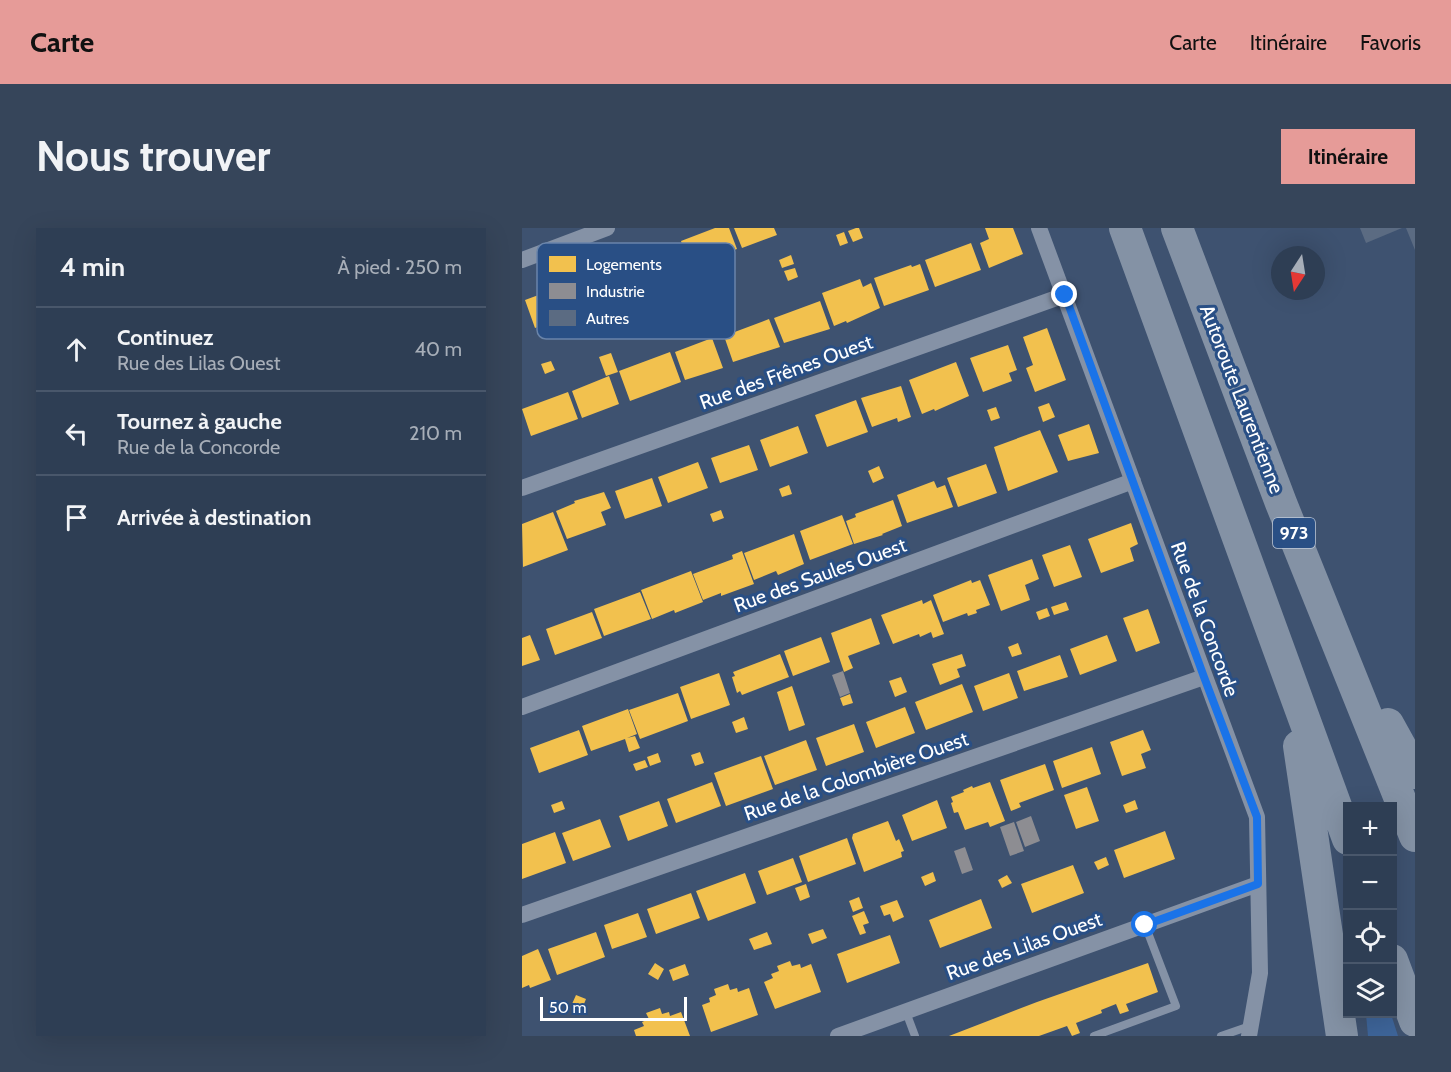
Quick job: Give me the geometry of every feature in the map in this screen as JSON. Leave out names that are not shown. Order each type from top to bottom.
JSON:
[{"type":"highway","points":[[1125,228],[1343,827]]},
{"type":"highway","name":"Autoroute Laurentienne","points":[[1177,228],[1415,836]]},
{"type":"highway","points":[[1322,603],[1415,773]]},
{"type":"highway","points":[[1290,683],[1342,1036]]},
{"type":"highway","points":[[1394,964],[1415,1021]]},
{"type":"street","points":[[566,243],[605,228]]},
{"type":"street","name":"Rue de la Concorde","points":[[1039,228],[1257,817],[1260,973],[1250,1031]]},
{"type":"street","points":[[522,260],[537,254]]},
{"type":"street","name":"Rue des Frênes Ouest","points":[[522,488],[1065,295]]},
{"type":"street","name":"Rue des Saules Ouest","points":[[522,708],[1133,481]]},
{"type":"street","name":"Rue de la Colombière Ouest","points":[[522,915],[1204,677]]},
{"type":"street","name":"Rue des Lilas Ouest","points":[[838,1036],[1258,884]]},
{"type":"lane","points":[[1094,1036],[1176,1006],[1145,925]]},
{"type":"lane","points":[[906,1012],[915,1036]]},
{"type":"lane","points":[[1221,1036],[1250,1031]]},
{"type":"shaded area","points":[[1366,1018],[1392,1018],[1398,1036],[1368,1036]]},
{"type":"building: Logements","points":[[715,228],[729,228],[735,243],[682,243],[681,241]]},
{"type":"building: Logements","points":[[734,228],[774,228],[777,235],[742,248]]},
{"type":"building: Logements","points":[[859,228],[863,238],[853,242],[848,231]]},
{"type":"building: Logements","points":[[985,228],[1013,228],[1023,254],[989,268],[980,243],[989,239]]},
{"type":"building: Logements","points":[[844,232],[848,243],[840,246],[836,235]]},
{"type":"building: Logements","points":[[971,243],[981,270],[935,287],[925,260]]},
{"type":"building: Logements","points":[[791,255],[794,264],[782,268],[779,260]]},
{"type":"building: Logements","points":[[920,264],[929,290],[884,306],[874,278]]},
{"type":"building: Logements","points":[[795,268],[798,277],[788,281],[784,271]]},
{"type":"building: Logements","points":[[860,279],[863,287],[871,283],[880,308],[847,323],[846,321],[834,326],[822,293]]},
{"type":"building: Logements","points":[[537,296],[537,327],[535,328],[525,300]]},
{"type":"building: Logements","points":[[820,301],[830,329],[784,343],[774,318]]},
{"type":"building: Logements","points":[[769,319],[780,347],[733,362],[725,339],[735,339],[735,332]]},
{"type":"building: Logements","points":[[1047,328],[1066,380],[1035,392],[1026,368],[1033,365],[1023,337]]},
{"type":"building: Logements","points":[[712,339],[723,368],[685,380],[675,352]]},
{"type":"building: Logements","points":[[1008,345],[1017,370],[1009,373],[1012,381],[983,392],[970,358]]},
{"type":"building: Logements","points":[[670,352],[681,382],[630,401],[619,371]]},
{"type":"building: Logements","points":[[611,353],[618,372],[606,376],[599,357]]},
{"type":"building: Logements","points":[[551,361],[555,370],[545,374],[541,364]]},
{"type":"building: Logements","points":[[956,362],[969,396],[935,411],[934,409],[922,414],[909,380]]},
{"type":"building: Logements","points":[[609,376],[619,404],[582,418],[572,391]]},
{"type":"building: Logements","points":[[901,386],[911,417],[898,422],[897,418],[872,427],[861,398]]},
{"type":"building: Logements","points":[[568,392],[578,419],[531,436],[522,409]]},
{"type":"building: Logements","points":[[856,400],[868,432],[827,447],[815,415]]},
{"type":"building: Logements","points":[[1049,403],[1055,417],[1043,422],[1038,407]]},
{"type":"building: Logements","points":[[996,407],[1000,418],[991,421],[987,410]]},
{"type":"building: Logements","points":[[1089,424],[1099,453],[1068,461],[1058,435]]},
{"type":"building: Logements","points":[[798,426],[808,453],[770,467],[760,440]]},
{"type":"building: Logements","points":[[1040,430],[1058,472],[1008,491],[994,447]]},
{"type":"building: Logements","points":[[749,445],[758,470],[720,483],[711,458]]},
{"type":"building: Logements","points":[[698,462],[708,488],[668,503],[658,477]]},
{"type":"building: Logements","points":[[986,464],[997,493],[958,507],[947,478]]},
{"type":"building: Logements","points":[[879,466],[884,478],[873,483],[868,471]]},
{"type":"building: Logements","points":[[652,478],[662,506],[625,519],[615,491]]},
{"type":"building: Logements","points":[[934,481],[937,488],[945,485],[953,507],[907,523],[897,495]]},
{"type":"building: Logements","points":[[789,485],[792,494],[782,497],[779,489]]},
{"type":"building: Logements","points":[[604,492],[611,508],[601,512],[606,525],[567,539],[556,511],[575,503],[574,501]]},
{"type":"building: Logements","points":[[893,500],[902,526],[854,544],[846,521],[856,517],[855,514]]},
{"type":"building: Logements","points":[[721,510],[724,518],[713,522],[710,514]]},
{"type":"building: Logements","points":[[553,512],[568,550],[523,567],[522,524]]},
{"type":"building: Logements","points":[[842,515],[853,544],[810,560],[800,531]]},
{"type":"building: Logements","points":[[1131,523],[1138,544],[1130,548],[1134,561],[1101,573],[1088,539]]},
{"type":"building: Logements","points":[[794,534],[804,564],[778,575],[776,571],[754,580],[744,553]]},
{"type":"building: Logements","points":[[1070,545],[1082,577],[1054,587],[1042,555]]},
{"type":"building: Logements","points":[[742,551],[754,584],[703,600],[693,574],[733,559],[732,555]]},
{"type":"building: Logements","points":[[1032,559],[1039,579],[1025,585],[1030,600],[1001,611],[988,575]]},
{"type":"building: Logements","points":[[691,571],[703,602],[652,619],[641,590]]},
{"type":"building: Logements","points":[[971,580],[972,583],[980,580],[990,605],[976,610],[977,613],[968,616],[967,613],[943,622],[933,595]]},
{"type":"building: Logements","points":[[640,592],[651,619],[604,636],[594,609]]},
{"type":"building: Logements","points":[[922,600],[923,604],[931,600],[944,634],[933,638],[931,632],[920,637],[919,634],[893,644],[881,615]]},
{"type":"building: Logements","points":[[1066,602],[1069,610],[1054,615],[1051,607]]},
{"type":"building: Logements","points":[[1047,608],[1050,616],[1039,620],[1036,612]]},
{"type":"building: Logements","points":[[1148,609],[1160,643],[1136,652],[1123,618]]},
{"type":"building: Logements","points":[[592,612],[602,638],[555,655],[546,629]]},
{"type":"building: Logements","points":[[871,618],[880,644],[848,656],[853,668],[844,672],[831,633]]},
{"type":"building: Logements","points":[[530,635],[540,660],[522,666],[522,638]]},
{"type":"building: Logements","points":[[1107,635],[1117,661],[1080,675],[1070,649]]},
{"type":"building: Logements","points":[[821,637],[830,662],[793,676],[784,651]]},
{"type":"building: Logements","points":[[1018,643],[1022,654],[1012,657],[1008,647]]},
{"type":"building: Logements","points":[[780,654],[789,677],[742,695],[740,691],[737,693],[732,677],[735,676],[733,672]]},
{"type":"building: Logements","points":[[962,654],[966,666],[957,669],[960,677],[940,685],[932,664]]},
{"type":"building: Logements","points":[[1060,655],[1068,677],[1024,691],[1017,671]]},
{"type":"building: Logements","points":[[719,673],[730,705],[691,719],[680,687]]},
{"type":"building: Logements","points":[[1009,673],[1018,698],[983,711],[974,686]]},
{"type":"building: Logements","points":[[901,677],[907,692],[895,697],[889,681]]},
{"type":"building: Logements","points":[[962,684],[973,712],[926,730],[915,702]]},
{"type":"building: Logements","points":[[792,686],[805,725],[789,731],[777,692]]},
{"type":"building: Logements","points":[[678,693],[688,721],[640,739],[629,710]]},
{"type":"building: Logements","points":[[850,694],[853,703],[843,706],[840,698]]},
{"type":"building: Logements","points":[[905,707],[915,733],[876,748],[866,722]]},
{"type":"building: Logements","points":[[628,709],[637,734],[627,738],[635,736],[640,748],[629,752],[625,739],[591,751],[582,726]]},
{"type":"building: Logements","points":[[744,717],[748,729],[736,733],[732,722]]},
{"type":"building: Logements","points":[[854,724],[864,752],[826,766],[816,738]]},
{"type":"building: Logements","points":[[579,730],[588,755],[539,773],[530,748]]},
{"type":"building: Logements","points":[[1143,730],[1151,750],[1141,754],[1146,768],[1122,776],[1110,742]]},
{"type":"building: Logements","points":[[806,740],[817,770],[775,785],[764,756]]},
{"type":"building: Logements","points":[[1092,747],[1101,774],[1062,788],[1053,761]]},
{"type":"building: Logements","points":[[700,752],[704,763],[695,766],[691,755]]},
{"type":"building: Logements","points":[[658,753],[661,762],[650,766],[647,757]]},
{"type":"building: Logements","points":[[761,756],[773,789],[726,806],[714,773]]},
{"type":"building: Logements","points":[[645,760],[648,767],[636,771],[633,764]]},
{"type":"building: Logements","points":[[1045,764],[1054,790],[1019,803],[1021,807],[1011,811],[1000,780]]},
{"type":"building: Logements","points":[[712,782],[721,806],[676,823],[667,799]]},
{"type":"building: Logements","points":[[990,782],[1005,821],[990,827],[988,822],[965,830],[958,812],[954,813],[951,797],[972,786],[973,788]]},
{"type":"building: Logements","points":[[1087,787],[1099,821],[1076,829],[1064,795]]},
{"type":"building: Logements","points":[[937,800],[947,828],[912,841],[902,815]]},
{"type":"building: Logements","points":[[1135,800],[1138,809],[1126,813],[1123,805]]},
{"type":"building: Logements","points":[[562,801],[565,809],[554,813],[551,805]]},
{"type":"building: Logements","points":[[659,801],[668,826],[628,841],[619,816]]},
{"type":"building: Logements","points":[[600,819],[611,847],[573,861],[562,833]]},
{"type":"building: Logements","points":[[888,821],[896,841],[899,839],[904,851],[901,852],[902,857],[864,872],[852,838],[853,834]]},
{"type":"building: Logements","points":[[1165,831],[1175,859],[1124,878],[1114,850]]},
{"type":"building: Logements","points":[[555,832],[566,863],[522,879],[522,844]]},
{"type":"building: Logements","points":[[847,838],[856,864],[808,882],[799,856]]},
{"type":"building: Logements","points":[[1106,857],[1109,865],[1098,870],[1094,862]]},
{"type":"building: Logements","points":[[793,858],[802,882],[767,895],[758,871]]},
{"type":"building: Logements","points":[[1073,865],[1084,893],[1032,913],[1021,884]]},
{"type":"building: Logements","points":[[933,872],[936,881],[925,886],[921,877]]},
{"type":"building: Logements","points":[[745,873],[756,903],[708,921],[696,891]]},
{"type":"building: Logements","points":[[1007,875],[1012,883],[1002,888],[998,880]]},
{"type":"building: Logements","points":[[806,884],[810,897],[800,901],[795,888]]},
{"type":"building: Logements","points":[[691,893],[700,918],[656,934],[647,909]]},
{"type":"building: Logements","points":[[859,897],[863,908],[853,912],[849,901]]},
{"type":"building: Logements","points":[[981,899],[992,928],[940,948],[929,920]]},
{"type":"building: Logements","points":[[897,900],[904,917],[893,922],[890,914],[884,916],[880,906]]},
{"type":"building: Logements","points":[[864,911],[869,923],[863,925],[866,933],[860,935],[852,916]]},
{"type":"building: Logements","points":[[638,913],[647,937],[612,949],[604,925]]},
{"type":"building: Logements","points":[[823,929],[827,938],[812,944],[808,934]]},
{"type":"building: Logements","points":[[596,932],[605,957],[557,975],[548,949]]},
{"type":"building: Logements","points":[[767,932],[772,944],[754,950],[749,939]]},
{"type":"building: Logements","points":[[890,935],[900,963],[847,983],[837,954]]},
{"type":"building: Logements","points":[[538,949],[551,980],[530,988],[529,985],[522,988],[522,956]]},
{"type":"building: Logements","points":[[790,961],[792,966],[800,964],[801,968],[811,964],[821,992],[775,1009],[764,982],[773,978],[771,974],[779,971],[777,966]]},
{"type":"building: Logements","points":[[655,963],[664,969],[658,980],[648,974]]},
{"type":"building: Logements","points":[[1148,963],[1158,992],[1126,1004],[1129,1011],[1120,1014],[1116,1004],[1101,1010],[1102,1013],[1076,1023],[1080,1033],[1072,1036],[1067,1026],[1039,1036],[949,1036],[1037,1002]]},
{"type":"building: Logements","points":[[685,964],[689,975],[673,981],[669,970]]},
{"type":"building: Logements","points":[[728,984],[730,990],[737,988],[738,992],[749,988],[758,1015],[711,1032],[702,1005],[710,1002],[709,998],[716,995],[714,989]]},
{"type":"building: Logements","points":[[576,995],[586,999],[582,1009],[572,1004]]},
{"type":"building: Logements","points":[[660,1008],[662,1014],[669,1012],[670,1016],[681,1012],[690,1036],[636,1036],[634,1030],[644,1026],[642,1022],[649,1019],[646,1013]]},
{"type":"building: Industrie","points":[[843,671],[850,693],[840,697],[832,675]]},
{"type":"building: Industrie","points":[[1031,816],[1040,841],[1025,847],[1016,822]]},
{"type":"building: Industrie","points":[[1014,822],[1024,851],[1010,856],[1000,827]]},
{"type":"building: Industrie","points":[[965,847],[973,870],[962,874],[954,851]]},
{"type":"building: Autres","points":[[1360,228],[1402,228],[1366,243]]},
{"type":"building: Autres","points":[[1406,228],[1415,228],[1415,250]]},
{"type":"route","points":[[1065,295],[1257,817],[1258,884],[1145,925]]}]
